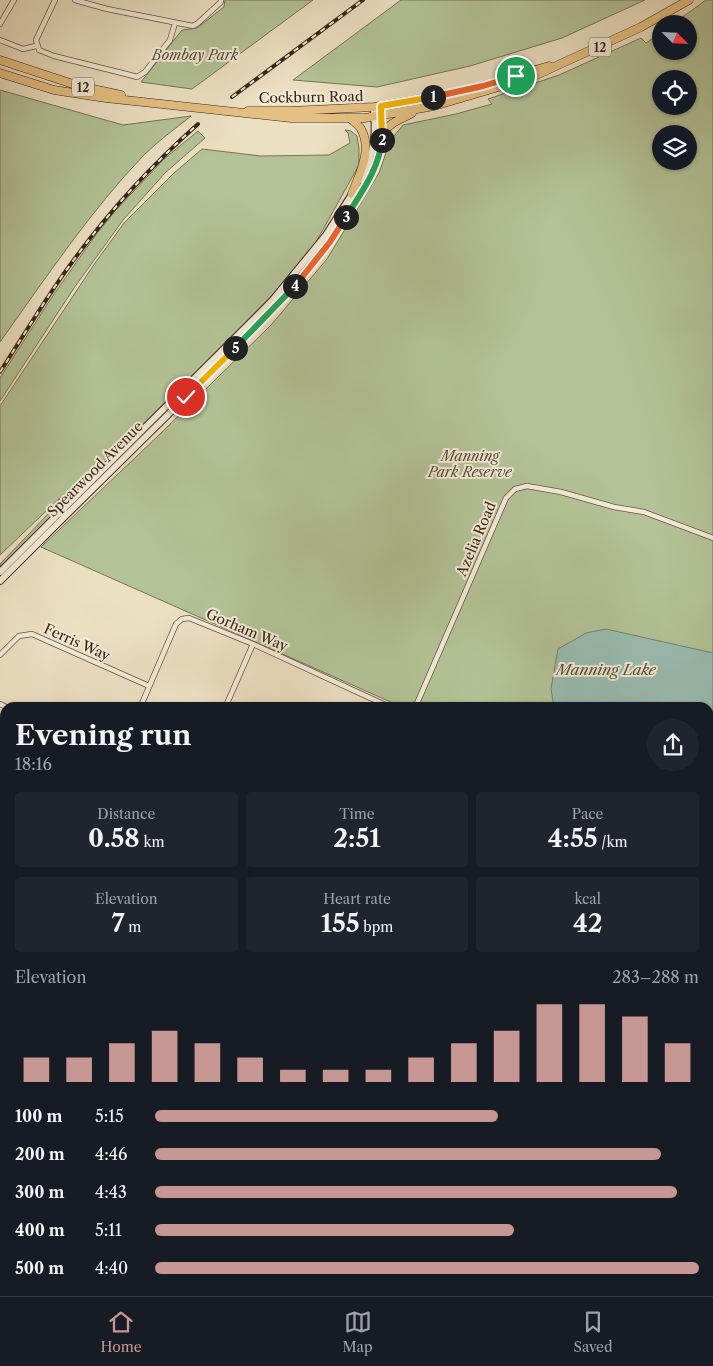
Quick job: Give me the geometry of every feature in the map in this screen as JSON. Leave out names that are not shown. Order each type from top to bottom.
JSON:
[{"type":"main road","name":"Cockburn Road","points":[[0,74],[54,90],[106,98],[238,112],[256,116],[350,118],[378,116],[459,100],[507,86],[547,71],[641,27],[689,0]]},
{"type":"main road","name":"Cockburn Road","points":[[0,60],[80,86],[154,102]]},
{"type":"main road","name":"Cockburn Road","points":[[238,112],[378,107],[465,90],[546,66],[559,64]]},
{"type":"main road","name":"Spearwood Avenue","points":[[0,572],[272,301],[326,235],[371,161],[375,143],[378,107]]},
{"type":"main road","points":[[383,134],[388,126],[396,120],[420,109]]},
{"type":"main road","name":"Spearwood Avenue","points":[[0,581],[262,321],[302,278],[330,242],[371,176],[381,149],[383,134],[378,116]]},
{"type":"main road","points":[[350,118],[362,130],[365,143],[364,160],[352,194]]},
{"type":"street","points":[[0,24],[14,0]]},
{"type":"street","points":[[55,0],[36,40],[38,50],[106,70],[137,76],[144,72],[170,40],[175,23]]},
{"type":"street","points":[[75,0],[107,10],[193,26],[221,0]]},
{"type":"street","points":[[0,40],[23,49],[36,46]]},
{"type":"street","name":"Azelia Road","points":[[418,702],[506,498],[515,489],[527,486],[561,492],[615,508],[644,512],[713,538]]},
{"type":"street","name":"Gorham Way","points":[[142,702],[176,624],[182,619],[189,618],[253,644],[379,702]]},
{"type":"street","name":"Ferris Way","points":[[0,655],[19,636],[32,634],[149,686]]},
{"type":"street","points":[[228,702],[253,644]]},
{"type":"green space","name":"Bombay Park","points":[[225,0],[313,0],[192,89],[141,82],[182,30],[197,28],[224,7]]},
{"type":"green space","points":[[401,0],[645,0],[562,38],[470,66],[377,87],[293,80]]},
{"type":"green space","name":"Manning Park Reserve","points":[[706,0],[713,0],[713,702],[391,702],[41,547],[271,325],[327,259],[379,173],[390,141],[403,125],[492,104],[488,99],[559,75],[641,38],[646,43],[652,39],[652,60],[698,60],[698,15],[685,15]]},
{"type":"green space","points":[[0,90],[123,125],[191,116],[144,155],[124,176],[69,245],[0,342]]},
{"type":"green space","points":[[345,130],[351,131],[357,136],[359,165],[316,242],[274,293],[249,319],[0,568],[0,564],[51,511],[62,496],[0,555],[0,406],[93,266],[124,223],[174,173],[202,149],[261,156],[329,155],[350,143],[348,133]]},
{"type":"green space","points":[[198,131],[205,138],[165,173],[123,220],[74,288],[0,401],[0,378],[50,300],[97,233],[164,159]]},
{"type":"water","name":"Manning Lake","points":[[606,629],[713,653],[713,702],[553,702],[551,689],[558,649],[586,633]]},
{"type":"railway","points":[[232,97],[363,0]]},
{"type":"railway","points":[[0,372],[54,288],[102,224],[148,172],[198,124]]},
{"type":"route","points":[[186,397],[276,307],[330,242],[377,163],[383,134],[381,106],[434,97],[483,86],[516,76]]}]
